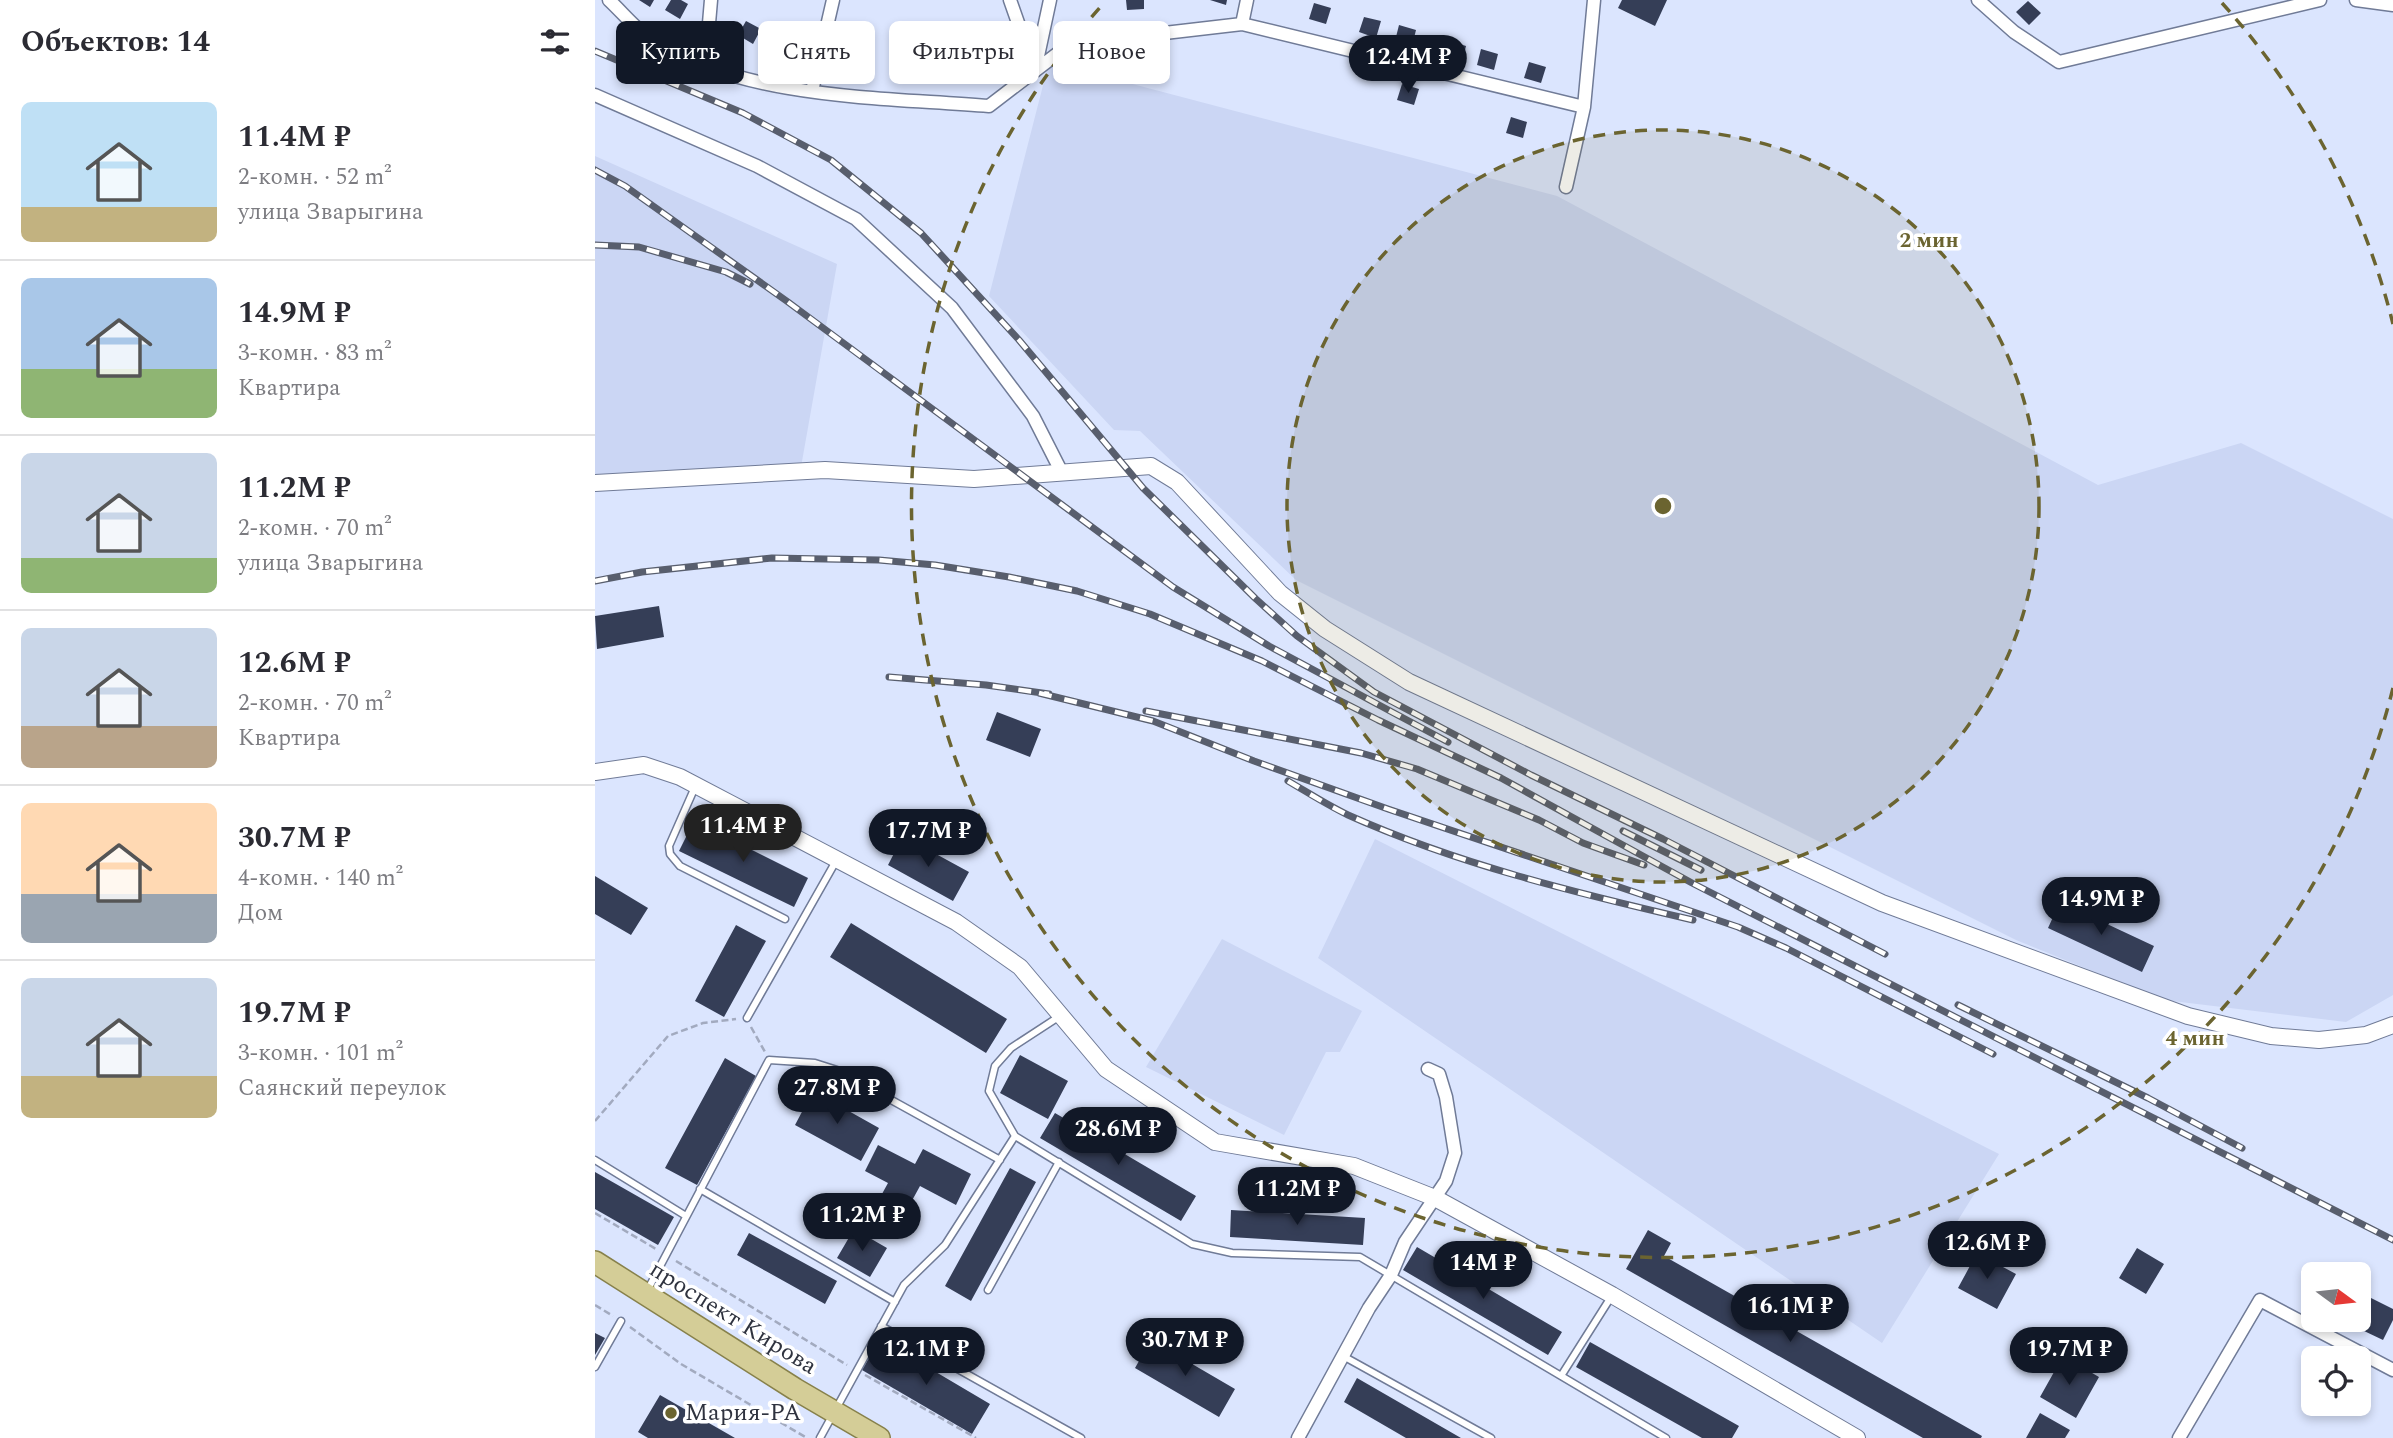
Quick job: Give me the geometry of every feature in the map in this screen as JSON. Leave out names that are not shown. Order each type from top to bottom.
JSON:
[{"type":"main road","name":"проспект Кирова","points":[[595,1262],[833,1412],[879,1438]]},
{"type":"street","points":[[609,0],[632,21]]},
{"type":"street","points":[[709,21],[711,0]]},
{"type":"street","points":[[812,91],[833,0]]},
{"type":"street","points":[[1010,0],[1017,21]]},
{"type":"street","points":[[1039,52],[1050,0]]},
{"type":"street","points":[[1242,24],[1247,0]]},
{"type":"street","points":[[1566,187],[1584,107],[1594,0]]},
{"type":"street","points":[[1978,0],[2014,32],[2059,62],[2320,0]]},
{"type":"street","points":[[2356,0],[2393,5]]},
{"type":"street","points":[[1039,68],[1070,44],[1242,24],[1584,107]]},
{"type":"street","points":[[744,78],[812,91],[989,106],[1018,84]]},
{"type":"street","points":[[595,95],[757,166],[856,219],[952,308],[1033,416],[1062,473]]},
{"type":"street","points":[[595,482],[825,470],[974,479],[1151,466],[1177,482],[1280,593],[1325,629],[1409,682],[1882,903],[2188,1016],[2271,1036],[2319,1040],[2342,1038],[2365,1035],[2393,1025]]},
{"type":"street","points":[[595,772],[644,765],[695,785],[956,922],[1020,967],[1106,1069],[1215,1142],[1354,1166],[1435,1198],[1612,1295],[1857,1438]]},
{"type":"street","points":[[1298,1438],[1369,1308],[1391,1275],[1405,1242],[1446,1181],[1454,1153],[1445,1097],[1439,1074],[1428,1069]]},
{"type":"street","points":[[2179,1438],[2260,1300],[2393,1370]]},
{"type":"lane","points":[[695,785],[669,846],[670,854],[680,866],[785,919]]},
{"type":"lane","points":[[747,1018],[837,860]]},
{"type":"lane","points":[[1060,1016],[1011,1048],[995,1066],[989,1091],[1015,1136],[1192,1244],[1232,1253],[1360,1257],[1667,1438]]},
{"type":"lane","points":[[646,1294],[769,1060],[815,1063],[837,1070],[1000,1160]]},
{"type":"lane","points":[[820,1438],[904,1285],[945,1245],[1015,1136]]},
{"type":"lane","points":[[595,1160],[686,1216]]},
{"type":"lane","points":[[988,1290],[1059,1162]]},
{"type":"lane","points":[[700,1189],[895,1302]]},
{"type":"lane","points":[[1560,1376],[1612,1295]]},
{"type":"lane","points":[[595,1367],[621,1321]]},
{"type":"lane","points":[[881,1326],[1081,1438]]},
{"type":"lane","points":[[1343,1356],[1491,1438]]},
{"type":"path","points":[[595,1121],[668,1037],[703,1023],[747,1018],[769,1060]]},
{"type":"path","points":[[595,1213],[857,1371],[976,1438]]},
{"type":"path","points":[[595,1305],[681,1364],[807,1438]]},
{"type":"shaded area","points":[[1049,62],[1053,63],[1053,84],[1132,84],[1557,196],[2098,485],[2241,443],[2393,519],[2393,995],[2346,1022],[2164,1000],[2016,940],[1296,580],[1140,431],[1114,430],[989,296]]},
{"type":"shaded area","points":[[595,156],[837,264],[801,467],[595,478]]},
{"type":"shaded area","points":[[1375,839],[1999,1154],[1882,1343],[1318,958]]},
{"type":"shaded area","points":[[1222,939],[1362,1011],[1340,1052],[1326,1052],[1284,1135],[1146,1067]]},
{"type":"building","points":[[639,0],[654,0],[650,7]]},
{"type":"building","points":[[671,0],[681,0],[688,4],[680,19],[665,10]]},
{"type":"building","points":[[1126,0],[1144,0],[1144,9],[1127,10]]},
{"type":"building","points":[[1210,0],[1227,0],[1226,5]]},
{"type":"building","points":[[1622,0],[1667,0],[1655,26],[1618,8]]},
{"type":"building","points":[[2028,1],[2041,13],[2029,25],[2016,12]]},
{"type":"building","points":[[1314,3],[1331,8],[1326,24],[1309,19]]},
{"type":"building","points":[[1364,17],[1381,21],[1376,38],[1359,32]]},
{"type":"building","points":[[746,21],[758,27],[753,44],[744,39]]},
{"type":"building","points":[[1399,25],[1416,30],[1412,46],[1395,41]]},
{"type":"building","points":[[1450,41],[1466,46],[1462,62],[1445,57]]},
{"type":"building","points":[[1481,49],[1498,54],[1494,70],[1477,65]]},
{"type":"building","points":[[1529,62],[1546,67],[1541,83],[1524,78]]},
{"type":"building","points":[[1402,84],[1419,89],[1414,105],[1397,100]]},
{"type":"building","points":[[1511,117],[1527,122],[1523,138],[1506,133]]},
{"type":"building","points":[[659,606],[664,637],[597,649],[595,616]]},
{"type":"building","points":[[997,712],[1041,729],[1030,757],[986,740]]},
{"type":"building","points":[[694,821],[808,878],[794,907],[679,851]]},
{"type":"building","points":[[903,836],[969,872],[953,901],[888,865]]},
{"type":"building","points":[[595,876],[648,908],[631,935],[595,914]]},
{"type":"building","points":[[2060,902],[2154,946],[2142,972],[2048,928]]},
{"type":"building","points":[[851,923],[1007,1019],[986,1053],[830,957]]},
{"type":"building","points":[[736,925],[766,941],[724,1017],[695,1001]]},
{"type":"building","points":[[1020,1055],[1068,1081],[1048,1119],[1000,1093]]},
{"type":"building","points":[[725,1058],[756,1076],[697,1185],[665,1168]]},
{"type":"building","points":[[813,1091],[879,1128],[861,1161],[795,1125]]},
{"type":"building","points":[[1055,1113],[1196,1196],[1181,1221],[1040,1138]]},
{"type":"building","points":[[878,1145],[915,1164],[923,1149],[971,1174],[956,1205],[920,1186],[903,1217],[877,1203],[888,1183],[865,1171]]},
{"type":"building","points":[[1010,1168],[1036,1182],[971,1301],[945,1286]]},
{"type":"building","points":[[595,1172],[674,1217],[658,1245],[595,1209]]},
{"type":"building","points":[[1231,1210],[1365,1218],[1363,1245],[1230,1237]]},
{"type":"building","points":[[854,1229],[887,1248],[870,1277],[837,1258]]},
{"type":"building","points":[[1648,1230],[1671,1243],[1664,1256],[1982,1436],[1981,1438],[1923,1438],[1626,1269]]},
{"type":"building","points":[[749,1233],[837,1281],[825,1304],[737,1255]]},
{"type":"building","points":[[1417,1247],[1562,1332],[1548,1355],[1403,1270]]},
{"type":"building","points":[[2137,1248],[2164,1264],[2146,1294],[2119,1278]]},
{"type":"building","points":[[1977,1253],[2016,1274],[1997,1309],[1958,1288]]},
{"type":"building","points":[[2371,1298],[2393,1309],[2393,1320],[2383,1340],[2366,1332],[2371,1332]]},
{"type":"building","points":[[595,1333],[605,1338],[595,1355]]},
{"type":"building","points":[[880,1339],[990,1404],[972,1434],[862,1370]]},
{"type":"building","points":[[1151,1340],[1235,1389],[1219,1417],[1135,1368]]},
{"type":"building","points":[[1590,1342],[1739,1426],[1732,1438],[1702,1438],[1576,1367]]},
{"type":"building","points":[[2063,1356],[2099,1377],[2076,1418],[2040,1397]]},
{"type":"building","points":[[1357,1378],[1461,1438],[1406,1438],[1344,1402]]},
{"type":"building","name":"Мария-РА","points":[[660,1395],[735,1438],[648,1438],[638,1432]]},
{"type":"building","points":[[2040,1413],[2070,1430],[2065,1438],[2026,1438]]},
{"type":"railway","points":[[595,51],[743,113],[831,160],[921,233],[1019,340],[1143,488],[1297,636],[1374,692],[1531,775],[1663,839],[1885,954]]},
{"type":"railway","points":[[595,170],[625,186],[788,302],[1173,587],[1269,646],[1448,742]]},
{"type":"railway","points":[[595,245],[639,247],[726,272],[750,284]]},
{"type":"railway","points":[[595,581],[642,572],[772,558],[879,560],[935,565],[1009,577],[1077,591],[1150,614],[1262,661],[1501,778],[1692,883],[2393,1240]]},
{"type":"railway","points":[[889,677],[986,685],[1049,694]]},
{"type":"railway","points":[[1039,693],[1153,721],[1388,809],[1738,927],[1786,948],[1993,1054]]},
{"type":"railway","points":[[1146,711],[1361,753],[1417,769],[1539,820],[1583,843],[1644,865]]},
{"type":"railway","points":[[1288,781],[1348,815],[1474,863],[1561,888],[1693,920]]},
{"type":"railway","points":[[1623,831],[1701,870]]},
{"type":"railway","points":[[1958,1005],[2148,1098],[2242,1148]]},
{"type":"place","name":"Мария-РА","points":[[671,1413]]}]
